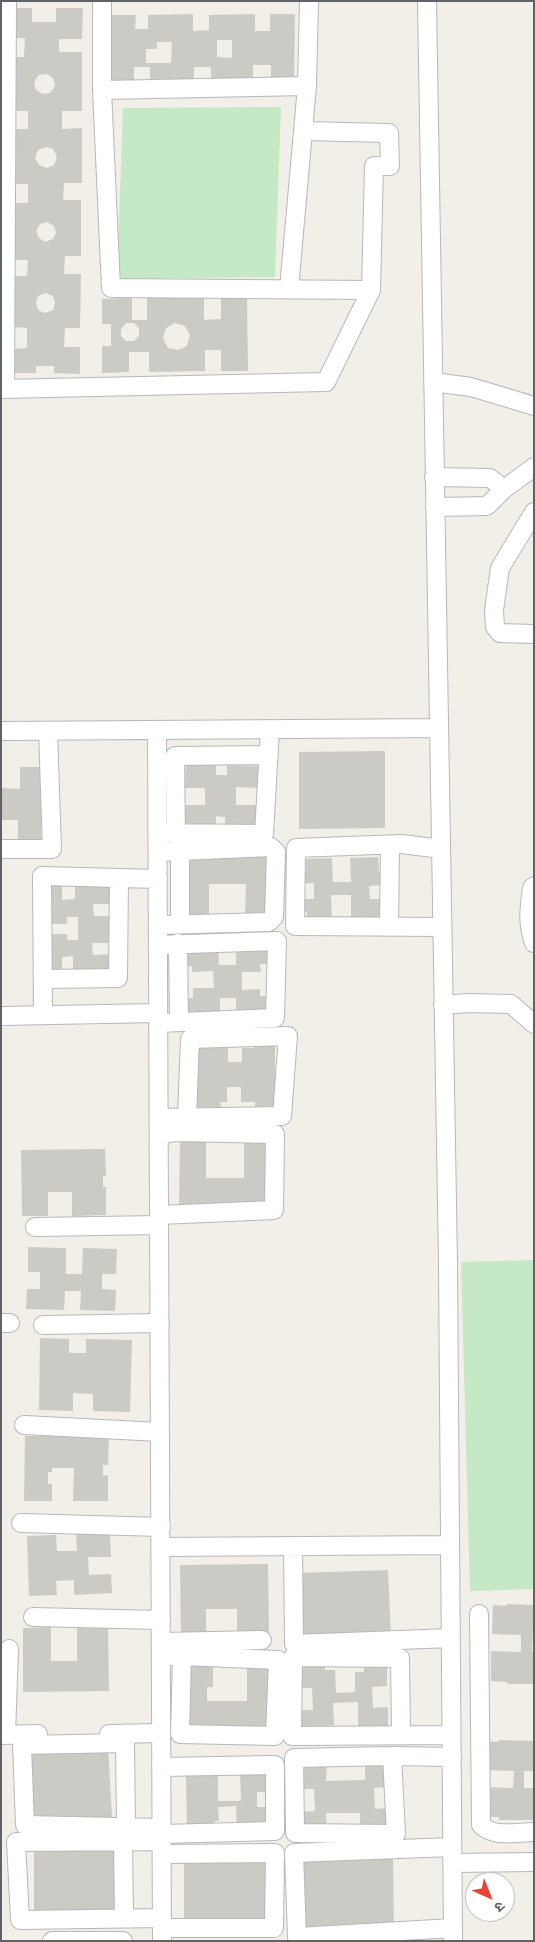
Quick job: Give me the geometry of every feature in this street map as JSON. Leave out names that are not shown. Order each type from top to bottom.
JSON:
[{"type":"street","points":[[7,1],[3,389],[326,382],[371,290],[374,166],[390,166],[389,133],[302,131]]},
{"type":"street","points":[[102,1],[102,90],[111,288],[371,290]]},
{"type":"street","points":[[289,289],[306,86],[308,1]]},
{"type":"street","points":[[427,1],[448,1253],[451,1735],[452,1758],[452,1855],[453,1934],[297,1937],[294,1853],[452,1855],[534,1862]]},
{"type":"street","points":[[102,90],[306,86]]},
{"type":"street","points":[[433,382],[471,387],[534,406]]},
{"type":"street","points":[[435,507],[487,506],[504,489],[534,467]]},
{"type":"street","points":[[434,477],[490,478],[504,489]]},
{"type":"street","points":[[534,512],[500,568],[494,610],[495,627],[500,633],[534,634]]},
{"type":"street","points":[[1,731],[439,728]]},
{"type":"street","points":[[157,730],[162,1929]]},
{"type":"street","points":[[158,833],[264,834],[270,730]]},
{"type":"street","points":[[1,849],[52,849],[48,731]]},
{"type":"street","points":[[176,833],[175,756],[269,755]]},
{"type":"street","points":[[441,849],[390,845],[296,848],[295,926],[442,927]]},
{"type":"street","points":[[389,927],[390,845]]},
{"type":"street","points":[[158,852],[271,847],[276,852],[274,917],[269,922],[158,925]]},
{"type":"street","points":[[180,851],[180,924]]},
{"type":"street","points":[[43,1015],[42,876],[158,879]]},
{"type":"street","points":[[43,980],[118,978],[119,879]]},
{"type":"street","points":[[534,886],[532,888],[528,925],[534,943]]},
{"type":"street","points":[[1,1016],[43,1015],[158,1018],[179,1022],[275,1018],[277,941],[158,945]]},
{"type":"street","points":[[178,944],[179,1022]]},
{"type":"street","points":[[443,1005],[511,1004],[534,1024]]},
{"type":"street","points":[[159,1126],[187,1118],[282,1116],[288,1036],[190,1039],[187,1118]]},
{"type":"street","points":[[35,1227],[159,1220],[274,1210],[275,1134],[177,1132],[159,1126]]},
{"type":"street","points":[[43,1325],[160,1323]]},
{"type":"street","points":[[24,1425],[160,1432]]},
{"type":"street","points":[[21,1523],[160,1527]]},
{"type":"street","points":[[161,1547],[450,1545]]},
{"type":"street","points":[[293,1546],[294,1644],[451,1638]]},
{"type":"street","points":[[479,1614],[481,1825],[487,1831],[493,1833],[534,1832]]},
{"type":"street","points":[[33,1617],[161,1620]]},
{"type":"street","points":[[161,1649],[262,1640]]},
{"type":"street","points":[[9,1648],[4,1735],[161,1733]]},
{"type":"street","points":[[161,1649],[182,1656],[278,1660],[275,1736],[180,1734],[182,1656]]},
{"type":"street","points":[[402,1734],[400,1658],[293,1657],[292,1736],[451,1735]]},
{"type":"street","points":[[124,1834],[16,1842],[20,1920],[124,1918],[162,1929],[274,1928],[275,1852],[124,1834],[25,1825],[22,1745],[125,1743],[124,1834],[124,1918]]},
{"type":"street","points":[[392,1756],[396,1834],[295,1833],[294,1758],[392,1756],[452,1758]]},
{"type":"street","points":[[161,1767],[275,1765],[275,1831],[162,1839]]},
{"type":"street","points":[[52,1941],[123,1941]]},
{"type":"green space","points":[[281,107],[275,277],[117,279],[123,108]]},
{"type":"green space","points":[[534,1260],[534,1589],[470,1591],[461,1262]]},
{"type":"building","points":[[8,8],[32,8],[32,22],[56,22],[56,8],[83,8],[82,39],[59,39],[59,52],[82,52],[82,111],[62,111],[62,129],[82,128],[82,183],[64,183],[63,200],[81,200],[81,256],[65,256],[64,274],[81,274],[80,328],[65,328],[64,347],[80,347],[80,374],[54,373],[54,366],[36,366],[36,373],[11,373],[12,349],[27,348],[27,328],[12,327],[12,276],[27,276],[28,260],[12,260],[13,203],[28,203],[28,184],[13,184],[13,129],[28,129],[28,111],[13,111],[13,57],[24,57],[25,38],[8,38]],"holes":[[[47,74],[53,78],[55,86],[50,93],[43,94],[36,90],[34,82],[39,75]],[[46,147],[53,149],[57,157],[54,165],[47,168],[39,165],[35,158],[38,150]],[[47,222],[54,226],[56,233],[53,239],[45,242],[39,238],[36,231],[40,224]],[[46,293],[53,296],[55,303],[53,310],[45,313],[38,310],[36,303],[38,296]]]},
{"type":"building","points":[[193,14],[193,31],[209,30],[209,15],[255,14],[255,31],[270,31],[270,14],[295,14],[294,82],[271,82],[271,65],[253,65],[253,82],[211,83],[211,67],[194,67],[194,83],[150,83],[150,67],[134,67],[134,83],[107,83],[107,15],[136,15],[135,29],[148,29],[148,15]],"holes":[[[217,40],[232,40],[232,58],[217,57]],[[157,42],[172,42],[171,63],[146,63],[146,49],[157,49]]]},
{"type":"building","points":[[204,297],[204,320],[221,319],[221,297],[247,297],[248,371],[221,371],[221,350],[205,350],[205,371],[149,372],[149,352],[129,352],[129,372],[102,373],[102,346],[111,346],[111,324],[102,324],[102,299],[132,298],[132,320],[147,320],[147,298]],"holes":[[[126,323],[134,323],[139,328],[139,336],[134,341],[126,341],[121,336],[121,329]],[[175,323],[185,326],[190,335],[187,346],[178,350],[168,348],[163,338],[166,328]]]},
{"type":"building","points":[[385,751],[385,828],[299,829],[299,752]]},
{"type":"building","points":[[186,764],[216,765],[216,775],[227,775],[227,765],[262,766],[261,788],[236,787],[236,805],[261,805],[260,831],[225,830],[225,817],[216,816],[216,830],[184,830],[185,805],[205,805],[205,788],[185,788]]},
{"type":"building","points":[[20,767],[41,767],[41,840],[18,839],[18,820],[1,820],[1,788],[20,789]]},
{"type":"building","points":[[185,854],[269,855],[268,914],[245,914],[246,884],[209,884],[209,914],[184,914]]},
{"type":"building","points":[[378,857],[379,872],[383,872],[383,885],[369,886],[370,899],[383,899],[384,909],[379,909],[379,922],[351,923],[351,895],[331,895],[332,924],[307,924],[307,912],[301,912],[301,899],[314,899],[314,883],[301,884],[300,872],[306,872],[306,859],[332,858],[333,882],[351,882],[350,858]]},
{"type":"building","points":[[75,885],[113,885],[113,904],[93,904],[94,916],[113,916],[113,943],[92,943],[93,955],[113,954],[113,973],[73,974],[73,956],[62,957],[62,974],[46,974],[46,934],[67,934],[67,940],[78,940],[78,917],[67,917],[67,924],[46,924],[45,886],[62,886],[62,900],[75,899]]},
{"type":"building","points":[[218,948],[219,965],[236,965],[236,948],[269,948],[269,964],[260,964],[261,972],[242,972],[242,990],[260,989],[260,996],[270,996],[270,1011],[236,1012],[236,998],[220,998],[220,1012],[185,1012],[185,998],[193,998],[193,988],[214,988],[213,971],[192,972],[192,966],[184,967],[184,949]]},
{"type":"building","points":[[193,1044],[220,1044],[220,1048],[228,1048],[228,1062],[242,1062],[242,1048],[254,1048],[254,1044],[275,1044],[275,1106],[255,1107],[255,1102],[241,1102],[241,1087],[227,1087],[227,1102],[220,1102],[221,1107],[194,1107]]},
{"type":"building","points":[[180,1140],[206,1140],[206,1178],[244,1178],[244,1140],[268,1140],[268,1209],[179,1209]]},
{"type":"building","points":[[105,1149],[106,1176],[103,1176],[103,1187],[106,1187],[106,1215],[72,1216],[72,1192],[48,1192],[48,1216],[22,1216],[21,1150]]},
{"type":"building","points":[[28,1247],[66,1248],[66,1274],[82,1274],[83,1248],[117,1249],[116,1274],[102,1274],[102,1289],[116,1290],[115,1311],[80,1310],[81,1291],[65,1291],[64,1310],[26,1309],[27,1289],[40,1289],[40,1272],[28,1272]]},
{"type":"building","points":[[40,1338],[69,1339],[69,1353],[86,1353],[86,1339],[132,1340],[130,1412],[93,1411],[93,1394],[73,1393],[73,1411],[39,1410]]},
{"type":"building","points":[[25,1436],[109,1436],[108,1465],[103,1465],[103,1476],[108,1475],[108,1501],[73,1501],[74,1468],[52,1468],[52,1472],[48,1472],[48,1484],[52,1484],[52,1501],[24,1501]]},
{"type":"building","points":[[110,1533],[111,1557],[88,1557],[89,1575],[111,1574],[112,1593],[74,1595],[74,1580],[56,1581],[57,1595],[29,1596],[27,1536],[56,1535],[57,1551],[77,1551],[76,1534]]},
{"type":"building","points":[[268,1564],[269,1633],[237,1633],[237,1609],[206,1609],[206,1633],[181,1634],[180,1565]]},
{"type":"building","points":[[388,1570],[391,1637],[302,1640],[300,1573]]},
{"type":"building","points":[[507,1604],[534,1605],[532,1652],[534,1652],[534,1684],[507,1684],[507,1682],[491,1681],[491,1651],[521,1652],[521,1635],[492,1634],[493,1605],[506,1606]]},
{"type":"building","points":[[108,1626],[109,1691],[23,1692],[23,1628],[51,1627],[51,1661],[77,1661],[77,1627]]},
{"type":"building","points":[[387,1661],[387,1686],[372,1687],[373,1708],[388,1707],[388,1730],[358,1731],[358,1702],[333,1703],[334,1725],[325,1726],[325,1730],[300,1731],[300,1710],[313,1710],[312,1688],[299,1688],[299,1663],[325,1663],[325,1670],[335,1670],[336,1693],[355,1692],[355,1672],[364,1672],[364,1662]]},
{"type":"building","points":[[184,1664],[213,1664],[213,1687],[207,1687],[207,1701],[247,1701],[247,1664],[273,1664],[273,1731],[183,1731]]},
{"type":"building","points":[[499,1740],[534,1741],[534,1771],[524,1771],[524,1788],[534,1788],[534,1820],[499,1820],[499,1817],[483,1817],[483,1787],[513,1788],[514,1771],[484,1770],[485,1741],[498,1742]]},
{"type":"building","points":[[108,1745],[112,1818],[30,1822],[27,1749]]},
{"type":"building","points":[[389,1762],[389,1787],[374,1788],[375,1809],[389,1808],[390,1831],[360,1832],[360,1813],[326,1813],[327,1831],[302,1832],[302,1812],[315,1811],[314,1789],[301,1789],[301,1765],[327,1764],[326,1781],[365,1780],[365,1763]]},
{"type":"building","points":[[271,1768],[272,1792],[257,1792],[257,1807],[272,1807],[272,1828],[237,1829],[236,1806],[218,1807],[219,1821],[214,1821],[214,1829],[187,1829],[186,1770],[218,1769],[218,1801],[241,1801],[240,1769]]},
{"type":"building","points":[[117,1847],[118,1912],[34,1913],[34,1848]]},
{"type":"building","points":[[184,1856],[271,1856],[271,1925],[184,1926]]},
{"type":"building","points":[[393,1856],[394,1929],[303,1930],[303,1857]]}]
